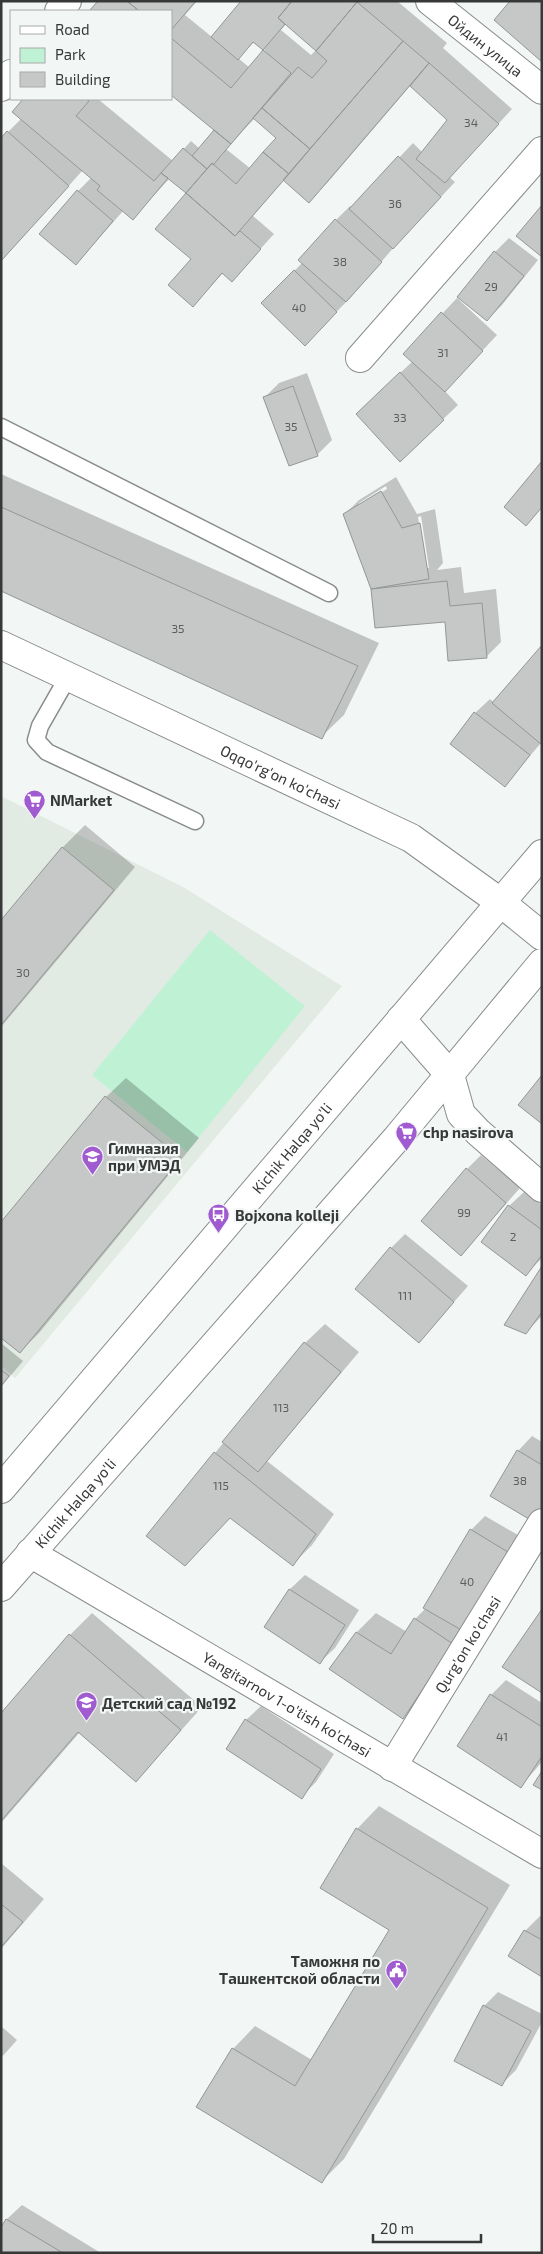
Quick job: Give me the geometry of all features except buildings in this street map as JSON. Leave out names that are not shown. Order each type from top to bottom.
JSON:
[{"type":"main road","name":"Ойдин улица","points":[[430,1],[542,90]]},
{"type":"main road","points":[[1,87],[10,75]]},
{"type":"main road","points":[[360,358],[542,151]]},
{"type":"main road","name":"Oqqo'rg'on ko'chasi","points":[[1,646],[411,838],[500,902],[542,936]]},
{"type":"main road","name":"Kichik Halqa yo'li","points":[[1,1489],[542,854]]},
{"type":"main road","name":"Kichik Halqa yo'li","points":[[1,1587],[396,1139],[542,963]]},
{"type":"main road","points":[[401,1019],[450,1076],[461,1114],[478,1132],[542,1188]]},
{"type":"main road","name":"Qurg'on ko'chasi","points":[[392,1767],[542,1523]]},
{"type":"main road","name":"Yangitarnov 1-o'tish ko'chasi","points":[[30,1553],[542,1854]]},
{"type":"lane","points":[[1,427],[330,593]]},
{"type":"lane","points":[[68,677],[40,726],[36,740],[47,752],[195,821]]},
{"type":"shaded area","name":"Гимназия при УМЭД","points":[[1,796],[183,887],[342,986],[15,1378],[1,1365]]},
{"type":"green space","points":[[210,930],[305,1006],[187,1152],[92,1075]]},
{"type":"place","name":"NMarket","points":[[34,819]]},
{"type":"place","name":"chp nasirova","points":[[407,1151]]},
{"type":"place","name":"Гимназия при УМЭД","points":[[92,1176]]},
{"type":"place","name":"Bojxona kolleji","points":[[219,1234]]},
{"type":"place","name":"Детский сад №192","points":[[86,1722]]},
{"type":"place","name":"Таможня по Ташкентской области","points":[[396,1989]]}]
